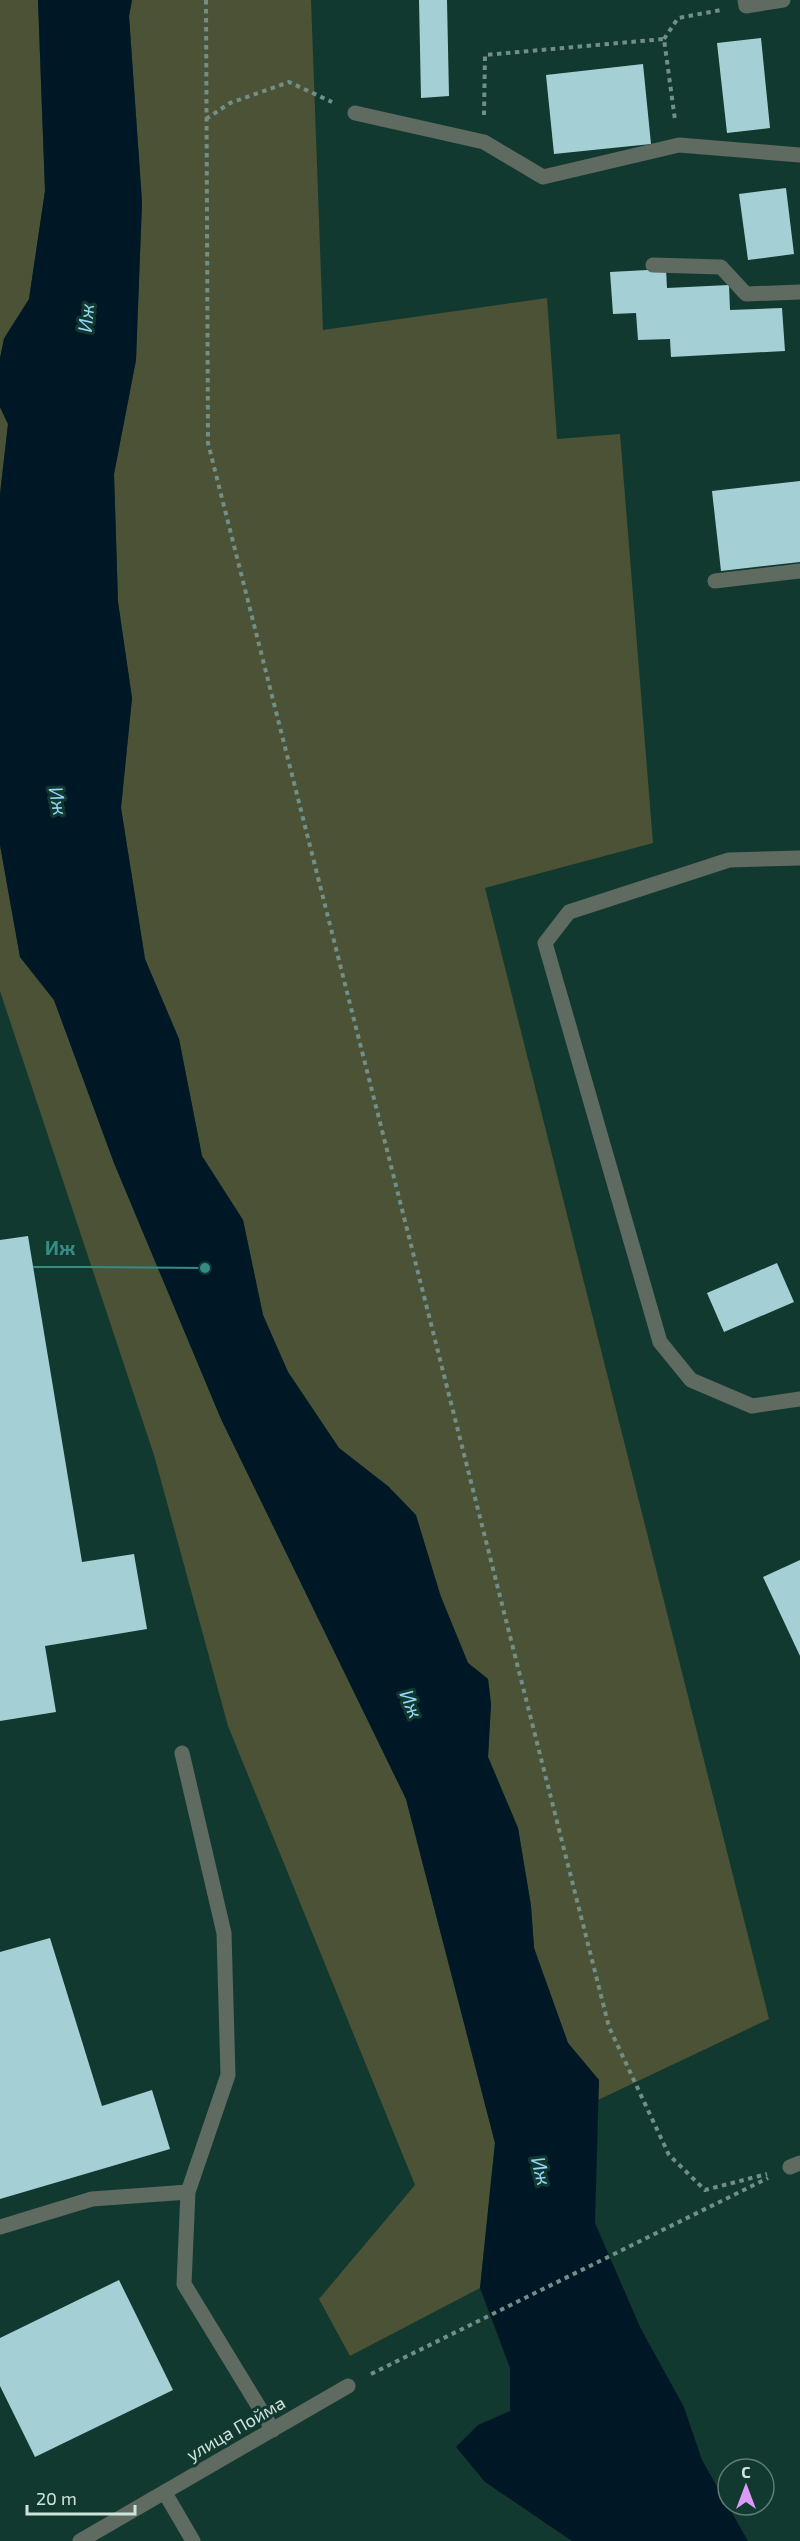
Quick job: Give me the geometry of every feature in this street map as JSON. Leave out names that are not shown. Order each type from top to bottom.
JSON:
[{"type":"lane","points":[[745,3],[783,0]]},
{"type":"lane","points":[[354,113],[484,142],[543,177],[679,145],[800,155]]},
{"type":"lane","points":[[653,265],[721,267],[746,294],[800,292]]},
{"type":"lane","points":[[715,581],[800,571]]},
{"type":"lane","points":[[800,858],[729,860],[569,912],[545,943],[660,1342],[691,1380],[752,1406],[800,1399]]},
{"type":"lane","points":[[182,1753],[224,1933],[228,2075],[188,2192],[184,2284],[273,2430]]},
{"type":"lane","points":[[0,2227],[92,2199],[188,2192]]},
{"type":"lane","name":"улица Пойма","points":[[80,2541],[348,2386]]},
{"type":"lane","points":[[165,2493],[193,2541]]},
{"type":"path","points":[[206,0],[208,443],[609,2027],[669,2155],[705,2190],[795,2165]]},
{"type":"path","points":[[679,145],[664,39],[678,18],[745,3]]},
{"type":"path","points":[[484,142],[485,55],[664,39]]},
{"type":"path","points":[[206,119],[230,103],[290,82],[354,113]]},
{"type":"path","points":[[348,2386],[795,2165]]},
{"type":"green space","points":[[0,0],[38,0],[45,191],[29,299],[4,338],[0,358]]},
{"type":"green space","points":[[132,0],[311,0],[323,330],[547,298],[557,439],[620,434],[653,843],[485,888],[769,2019],[598,2100],[599,2080],[568,2043],[534,1948],[531,1906],[518,1828],[488,1757],[491,1704],[488,1679],[468,1663],[441,1597],[389,1487],[339,1448],[288,1372],[263,1315],[243,1220],[202,1156],[179,1039],[145,959],[121,808],[132,698],[118,602],[114,474],[136,360],[142,202],[129,16]]},
{"type":"green space","points":[[0,407],[8,424],[0,494]]},
{"type":"green space","points":[[0,845],[20,957],[54,1000],[114,1163],[221,1419],[406,1799],[495,2143],[480,2288],[350,2356],[319,2299],[415,2185],[228,1726],[154,1455],[0,991]]},
{"type":"water","name":"Иж","points":[[38,0],[132,0],[129,16],[142,202],[136,360],[114,474],[118,602],[132,698],[121,808],[145,959],[179,1039],[202,1156],[243,1220],[263,1315],[288,1372],[339,1448],[389,1487],[416,1515],[441,1597],[468,1663],[488,1679],[491,1704],[488,1757],[518,1828],[531,1906],[534,1948],[568,2043],[599,2080],[595,2223],[641,2329],[684,2407],[702,2460],[716,2485],[716,2517],[734,2517],[748,2541],[572,2541],[485,2482],[456,2447],[478,2425],[510,2411],[510,2368],[480,2288],[495,2143],[406,1799],[221,1419],[114,1163],[54,1000],[20,957],[0,845],[0,494],[8,424],[0,407],[0,358],[4,339],[29,299],[45,191]]},
{"type":"building","points":[[419,0],[447,0],[449,96],[421,98]]},
{"type":"building","points":[[761,38],[770,128],[727,133],[717,43]]},
{"type":"building","points":[[643,64],[651,144],[554,154],[546,75]]},
{"type":"building","points":[[786,188],[794,254],[748,260],[739,194]]},
{"type":"building","points":[[666,269],[667,288],[729,285],[730,310],[782,308],[785,351],[671,357],[670,339],[638,340],[636,313],[613,314],[610,272]]},
{"type":"building","points":[[800,481],[800,562],[721,571],[712,491]]},
{"type":"building","points":[[28,1236],[82,1562],[134,1554],[147,1629],[45,1646],[56,1712],[0,1721],[0,1240]]},
{"type":"building","points":[[777,1263],[794,1302],[724,1332],[707,1293]]},
{"type":"building","points":[[800,1560],[800,1656],[763,1577]]},
{"type":"building","points":[[50,1938],[102,2106],[152,2090],[170,2149],[0,2199],[0,1952]]},
{"type":"building","points":[[119,2280],[173,2390],[35,2457],[0,2386],[0,2338]]},
{"type":"place","name":"Иж","points":[[205,1268]]}]
